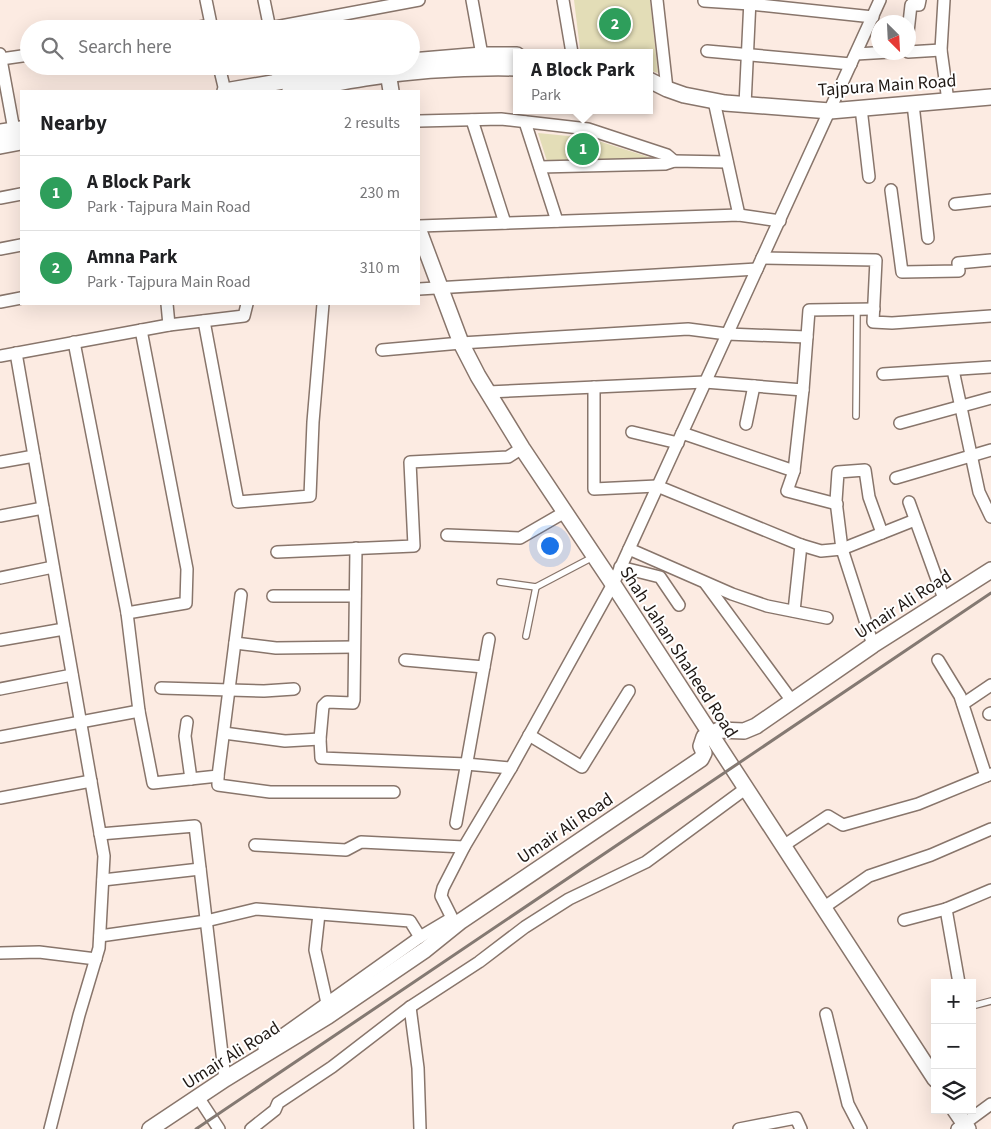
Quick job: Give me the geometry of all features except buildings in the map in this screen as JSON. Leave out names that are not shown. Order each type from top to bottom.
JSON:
[{"type":"street","points":[[206,0],[210,20]]},
{"type":"street","points":[[264,0],[268,20]]},
{"type":"street","points":[[313,20],[419,0]]},
{"type":"street","points":[[472,0],[482,55]]},
{"type":"street","points":[[564,0],[571,49]]},
{"type":"street","points":[[657,0],[667,90]]},
{"type":"street","points":[[873,15],[880,0]]},
{"type":"street","points":[[910,15],[911,6],[919,5],[920,0]]},
{"type":"street","points":[[944,0],[941,50],[948,101]]},
{"type":"street","points":[[704,1],[750,2],[871,17]]},
{"type":"street","points":[[745,105],[750,2]]},
{"type":"street","points":[[225,1079],[250,1057],[420,937],[457,919],[442,896],[443,888],[464,847],[529,735],[612,584],[871,19]]},
{"type":"street","points":[[916,52],[941,50]]},
{"type":"street","points":[[707,52],[853,59],[871,56]]},
{"type":"street","points":[[0,146],[14,133],[0,56],[20,55]]},
{"type":"street","points":[[420,60],[482,55],[513,55]]},
{"type":"street","points":[[420,70],[513,68]]},
{"type":"street","points":[[222,75],[225,90]]},
{"type":"street","points":[[279,75],[284,87]]},
{"type":"street","points":[[240,90],[284,87],[334,75]]},
{"type":"street","points":[[284,87],[311,90],[372,75]]},
{"type":"street","points":[[389,75],[391,90]]},
{"type":"street","name":"Tajpura Main Road","points":[[653,82],[667,90]]},
{"type":"street","name":"Tajpura Main Road","points":[[653,90],[667,90],[714,101],[745,105],[830,111],[991,97]]},
{"type":"street","points":[[714,101],[739,215]]},
{"type":"street","points":[[913,104],[928,238]]},
{"type":"street","points":[[861,108],[868,178]]},
{"type":"street","points":[[472,120],[505,223]]},
{"type":"street","points":[[420,121],[501,120],[588,129],[667,155],[674,161]]},
{"type":"street","points":[[526,122],[557,221]]},
{"type":"street","points":[[540,167],[665,164],[674,161],[727,162]]},
{"type":"street","points":[[891,190],[902,272],[959,272],[958,263],[991,260]]},
{"type":"street","points":[[0,198],[20,194]]},
{"type":"street","points":[[955,204],[991,200]]},
{"type":"street","points":[[420,226],[739,215],[780,221]]},
{"type":"street","name":"Shah Jahan Shaheed Road","points":[[420,235],[461,343],[522,448],[931,1073]]},
{"type":"street","points":[[0,249],[20,245]]},
{"type":"street","points":[[762,258],[876,260],[873,322],[892,323],[991,316]]},
{"type":"street","points":[[420,289],[757,269]]},
{"type":"street","points":[[0,302],[20,298]]},
{"type":"street","points":[[166,305],[169,325]]},
{"type":"street","points":[[0,356],[169,325],[244,316],[247,305]]},
{"type":"street","points":[[204,321],[238,502],[310,496],[313,422],[323,305]]},
{"type":"street","points":[[837,504],[787,491],[794,471],[809,310],[874,309]]},
{"type":"street","points":[[382,350],[461,343],[688,329],[727,334],[807,337]]},
{"type":"street","points":[[127,613],[186,603],[187,569],[141,330]]},
{"type":"street","points":[[74,342],[127,613],[139,711],[153,783],[218,776]]},
{"type":"street","points":[[16,353],[104,856],[99,948],[79,1015],[50,1129]]},
{"type":"street","points":[[883,374],[991,367]]},
{"type":"street","points":[[953,370],[979,492],[991,517]]},
{"type":"street","points":[[488,392],[705,382],[803,390]]},
{"type":"street","points":[[746,424],[754,386]]},
{"type":"street","points":[[594,387],[594,489],[658,486],[822,552],[842,549],[916,520]]},
{"type":"street","points":[[900,423],[991,398]]},
{"type":"street","points":[[632,432],[680,438],[794,471]]},
{"type":"street","points":[[277,552],[414,546],[410,462],[508,457],[522,448]]},
{"type":"street","points":[[896,478],[991,450]]},
{"type":"street","points":[[0,462],[34,456]]},
{"type":"street","points":[[873,646],[842,549],[837,504],[838,472],[865,470],[869,497],[882,533]]},
{"type":"street","points":[[909,502],[944,599]]},
{"type":"street","points":[[0,516],[43,508]]},
{"type":"street","points":[[447,535],[520,538],[565,512]]},
{"type":"street","points":[[794,611],[801,545]]},
{"type":"street","points":[[356,548],[353,703],[324,703],[320,739],[321,758],[466,764],[510,768]]},
{"type":"street","points":[[628,549],[732,594],[767,606],[827,618]]},
{"type":"street","points":[[0,578],[53,567]]},
{"type":"street","points":[[620,567],[660,577],[680,605]]},
{"type":"street","name":"Umair Ali Road","points":[[150,1129],[225,1079],[328,1016],[425,950],[457,919],[701,759],[704,754],[701,742],[704,737],[719,730],[744,731],[750,729],[944,599],[991,570]]},
{"type":"street","points":[[705,582],[792,701]]},
{"type":"street","points":[[241,596],[218,784],[270,792],[394,792]]},
{"type":"street","points":[[273,596],[355,596]]},
{"type":"street","points":[[0,640],[64,629]]},
{"type":"street","points":[[456,823],[489,639]]},
{"type":"street","points":[[235,643],[276,648],[354,647]]},
{"type":"street","points":[[406,660],[484,667]]},
{"type":"street","points":[[783,846],[828,816],[843,825],[918,804],[988,775],[960,696],[938,660]]},
{"type":"street","points":[[0,688],[72,675]]},
{"type":"street","points":[[963,704],[991,685]]},
{"type":"street","points":[[161,688],[264,691],[294,689]]},
{"type":"street","points":[[529,735],[582,767],[629,691]]},
{"type":"street","points":[[0,737],[139,711]]},
{"type":"street","points":[[186,722],[191,779]]},
{"type":"street","points":[[224,733],[285,741],[320,739]]},
{"type":"street","points":[[0,798],[91,781]]},
{"type":"street","points":[[251,1129],[275,1110],[278,1103],[332,1067],[410,1007],[479,962],[525,927],[569,899],[646,862],[745,789]]},
{"type":"street","points":[[100,834],[194,826],[225,1079]]},
{"type":"street","points":[[823,908],[869,876],[931,855],[991,829]]},
{"type":"street","points":[[255,845],[346,850],[361,842],[464,847]]},
{"type":"street","points":[[103,880],[200,869]]},
{"type":"street","points":[[904,920],[946,909],[991,890]]},
{"type":"street","points":[[100,936],[206,921],[256,909],[410,921],[420,937]]},
{"type":"street","points":[[946,909],[958,979]]},
{"type":"street","points":[[319,914],[314,950],[327,1003]]},
{"type":"street","points":[[0,953],[39,952],[96,959]]},
{"type":"street","points":[[410,1007],[418,1068],[420,1129]]},
{"type":"street","points":[[826,1014],[848,1104],[861,1129]]},
{"type":"street","points":[[198,1097],[219,1129]]},
{"type":"street","points":[[957,1114],[963,1127],[991,1104]]},
{"type":"street","points":[[740,1129],[796,1118],[801,1129]]},
{"type":"lane","points":[[856,416],[857,310]]},
{"type":"lane","points":[[500,582],[536,587],[594,557]]},
{"type":"lane","points":[[526,636],[536,587]]},
{"type":"lane","points":[[976,1005],[991,1001]]},
{"type":"shaded area","points":[[574,0],[650,0],[658,73],[653,71],[653,49],[580,49]]},
{"type":"shaded area","points":[[538,133],[589,138],[658,160],[547,161]]},
{"type":"railway","points":[[196,1129],[991,593]]},
{"type":"place","name":"Amna Park","points":[[615,24]]},
{"type":"place","name":"A Block Park","points":[[583,149]]}]
